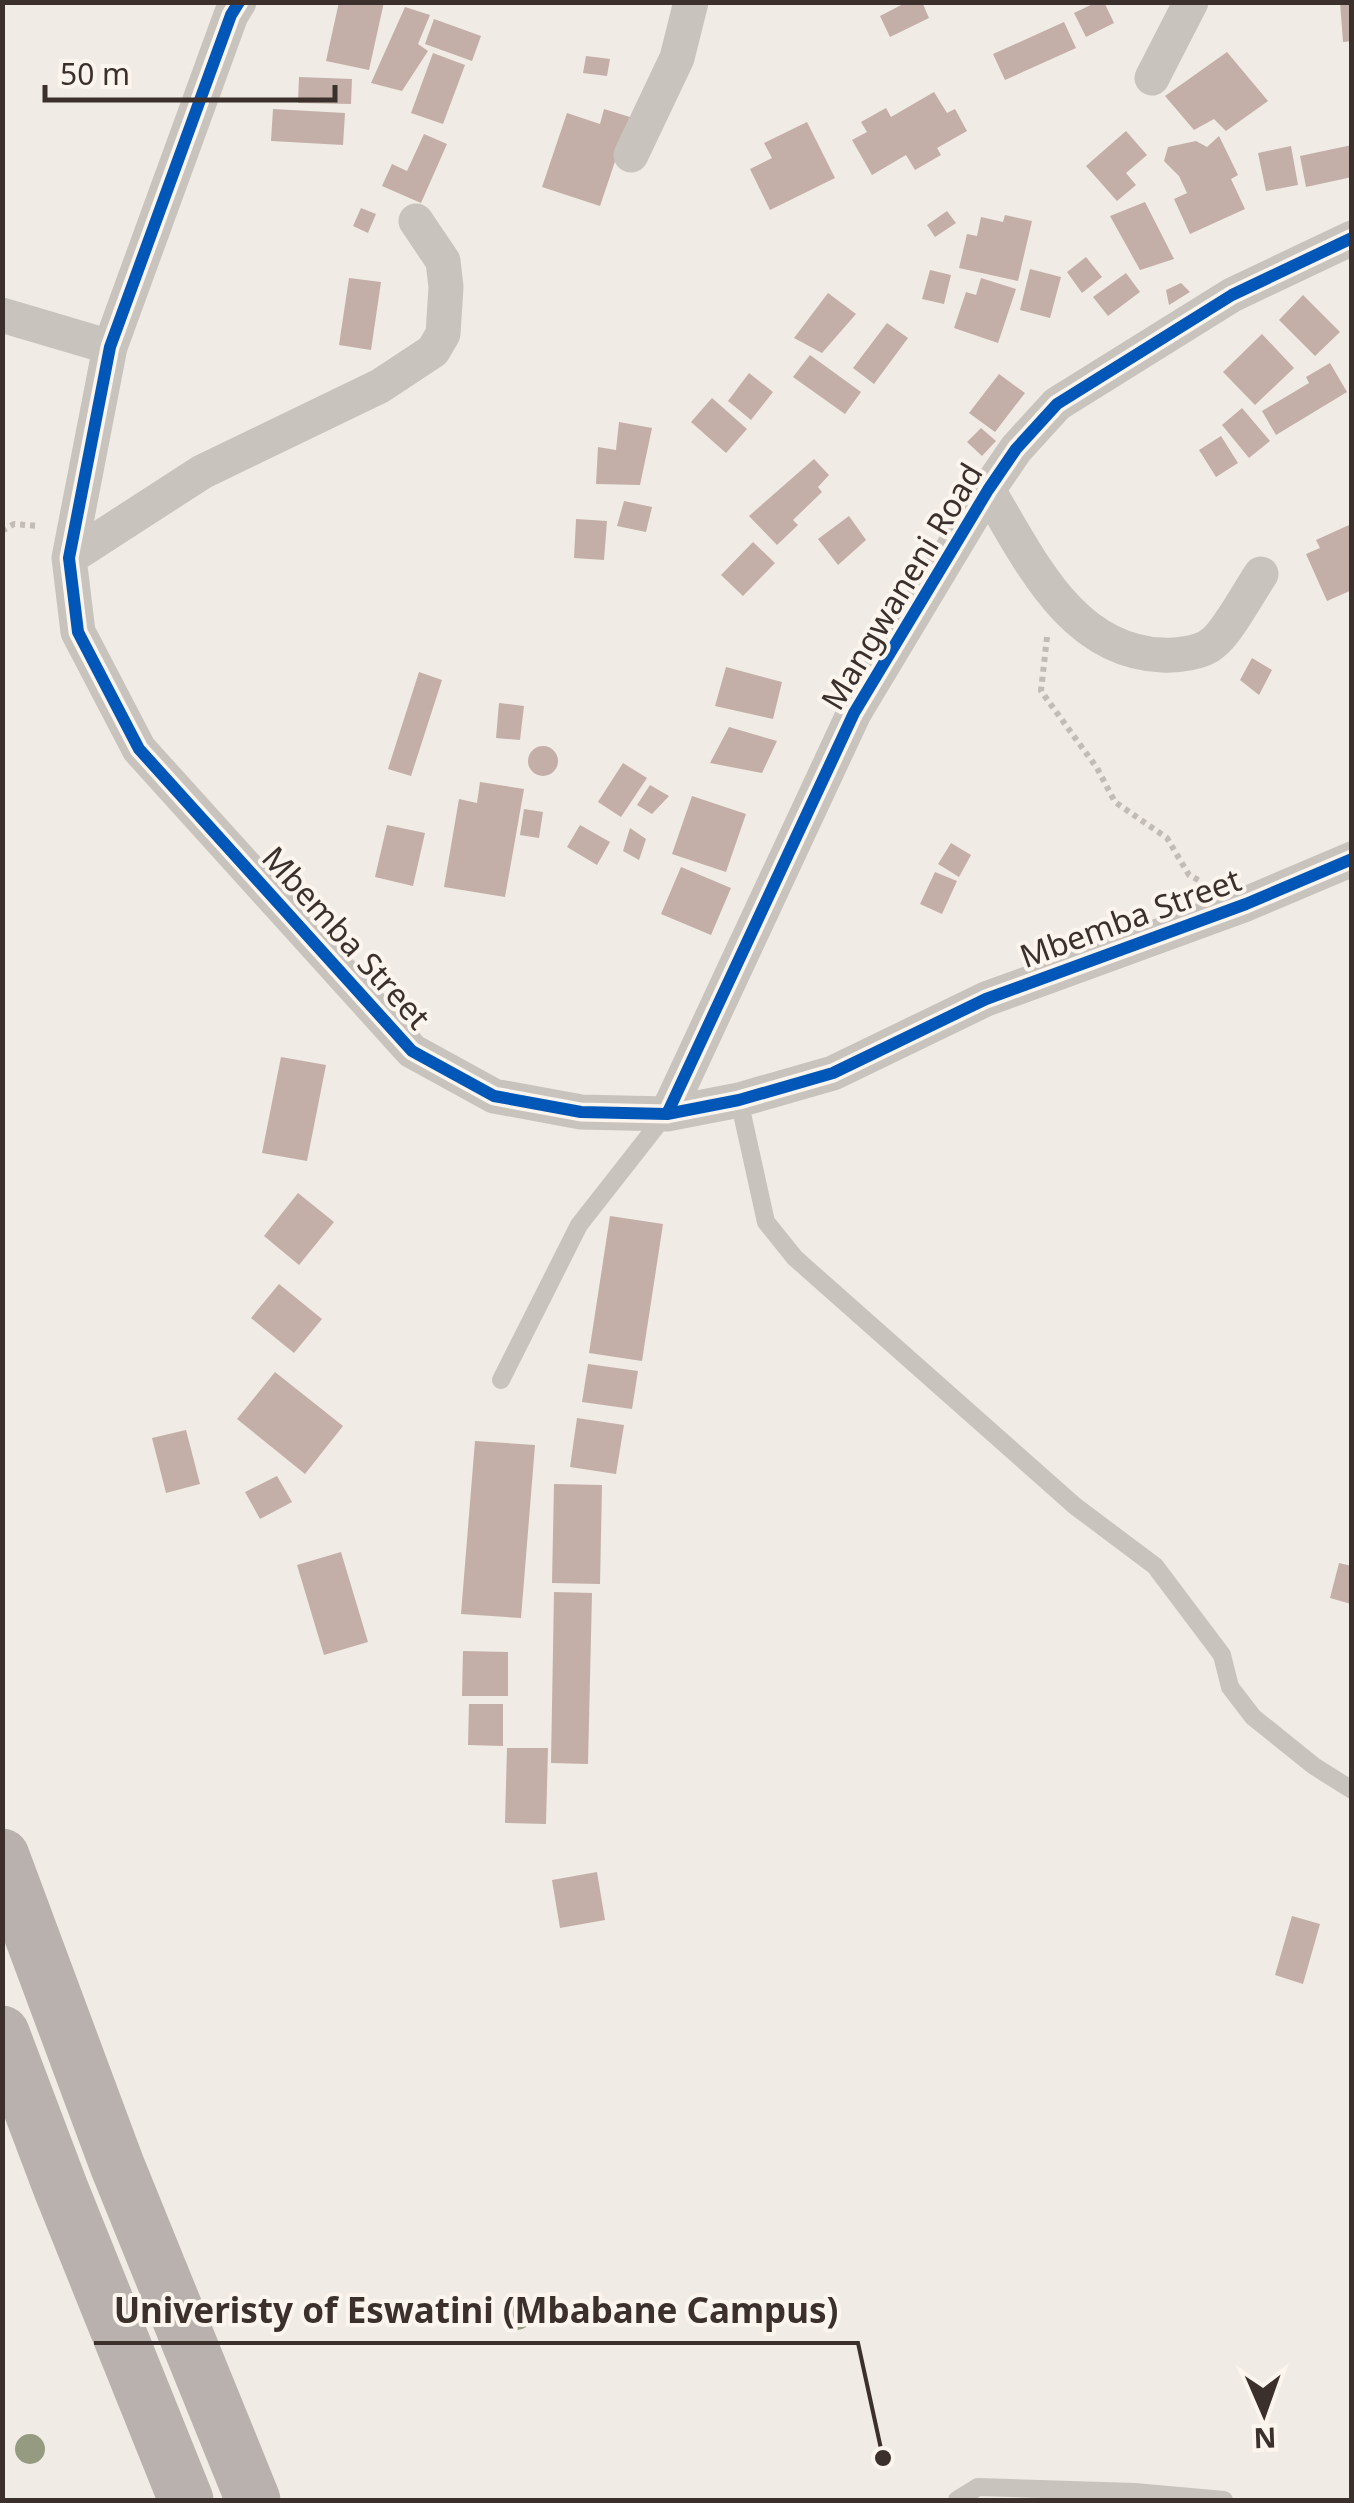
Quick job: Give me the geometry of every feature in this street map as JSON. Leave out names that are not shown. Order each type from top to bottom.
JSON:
[{"type":"main road","points":[[2,1856],[118,2164],[253,2500]]},
{"type":"main road","points":[[2,2033],[186,2500]]},
{"type":"street","name":"Mbemba Street","points":[[239,2],[110,347],[70,558],[78,632],[139,749],[412,1052],[494,1096],[581,1112],[667,1114],[739,1100],[834,1073],[986,999],[1246,904],[1352,859]]},
{"type":"street","points":[[631,155],[677,58],[691,2]]},
{"type":"street","points":[[1152,78],[1191,2]]},
{"type":"street","points":[[70,558],[202,472],[380,386],[434,352],[443,334],[446,287],[442,261],[416,221]]},
{"type":"street","name":"Mangwaneni Road","points":[[667,1114],[854,714],[1016,449],[1057,404],[1232,294],[1352,238]]},
{"type":"street","points":[[2,315],[110,347]]},
{"type":"street","points":[[988,490],[1052,596],[1111,645],[1140,654],[1176,656],[1213,644],[1261,574]]},
{"type":"lane","points":[[739,1100],[766,1222],[795,1258],[1076,1506],[1155,1566],[1222,1655],[1230,1687],[1253,1718],[1352,1790]]},
{"type":"lane","points":[[501,1380],[580,1224],[667,1114]]},
{"type":"lane","points":[[957,2500],[978,2488],[1135,2492],[1224,2500]]},
{"type":"path","points":[[1052,596],[1040,692],[1097,768],[1115,802],[1167,838],[1189,875],[1246,904]]},
{"type":"building","points":[[339,2],[384,2],[369,70],[326,61]]},
{"type":"building","points":[[907,2],[922,2],[929,18],[890,37],[880,16]]},
{"type":"building","points":[[1104,2],[1114,23],[1086,37],[1074,13]]},
{"type":"building","points":[[1340,2],[1352,2],[1352,41],[1343,42]]},
{"type":"building","points":[[405,7],[430,15],[418,44],[428,51],[402,91],[371,83]]},
{"type":"building","points":[[434,19],[481,36],[472,61],[425,44]]},
{"type":"building","points":[[1064,22],[1076,48],[1005,80],[993,54]]},
{"type":"building","points":[[1227,52],[1268,101],[1226,131],[1214,119],[1194,130],[1165,96]]},
{"type":"building","points":[[433,53],[465,65],[443,124],[411,113]]},
{"type":"building","points":[[586,56],[610,59],[607,76],[583,73]]},
{"type":"building","points":[[299,77],[352,79],[351,104],[298,103]]},
{"type":"building","points":[[934,92],[947,113],[955,109],[967,131],[937,148],[941,155],[915,170],[906,155],[872,175],[852,140],[867,132],[861,122],[886,108],[891,117]]},
{"type":"building","points":[[273,109],[345,113],[343,145],[271,141]]},
{"type":"building","points":[[604,109],[630,117],[600,206],[542,187],[567,113],[600,124]]},
{"type":"building","points":[[807,122],[835,178],[770,210],[750,169],[772,158],[764,143]]},
{"type":"building","points":[[1126,131],[1147,155],[1126,173],[1136,185],[1117,201],[1086,166]]},
{"type":"building","points":[[424,134],[447,144],[421,203],[382,186],[392,164],[407,171]]},
{"type":"building","points":[[1219,136],[1238,175],[1231,179],[1245,209],[1190,234],[1174,199],[1187,193],[1179,176],[1164,161],[1168,147],[1196,141],[1207,147]]},
{"type":"building","points":[[1352,145],[1352,177],[1306,187],[1300,156]]},
{"type":"building","points":[[1291,146],[1298,185],[1266,191],[1258,153]]},
{"type":"building","points":[[1145,202],[1174,259],[1140,270],[1110,216]]},
{"type":"building","points":[[361,208],[376,214],[368,233],[353,226]]},
{"type":"building","points":[[947,211],[956,223],[935,237],[927,225]]},
{"type":"building","points":[[1005,215],[1032,221],[1018,281],[959,268],[967,234],[977,236],[981,217],[1003,222]]},
{"type":"building","points":[[1086,257],[1102,277],[1082,293],[1067,272]]},
{"type":"building","points":[[1030,269],[1061,277],[1050,318],[1020,310]]},
{"type":"building","points":[[930,270],[951,275],[944,304],[922,299]]},
{"type":"building","points":[[1126,273],[1140,292],[1108,316],[1093,297]]},
{"type":"building","points":[[349,278],[381,282],[371,350],[339,345]]},
{"type":"building","points":[[981,278],[1016,289],[998,343],[954,328],[966,292],[976,295]]},
{"type":"building","points":[[1181,283],[1190,292],[1169,305],[1166,290]]},
{"type":"building","points":[[828,293],[856,314],[822,353],[794,338]]},
{"type":"building","points":[[1303,295],[1340,332],[1315,356],[1279,320]]},
{"type":"building","points":[[887,323],[908,338],[874,384],[853,368]]},
{"type":"building","points":[[1262,334],[1294,368],[1255,405],[1223,372]]},
{"type":"building","points":[[810,355],[861,392],[845,414],[793,377]]},
{"type":"building","points":[[1330,363],[1347,392],[1276,435],[1262,411],[1309,383],[1306,377]]},
{"type":"building","points":[[749,373],[773,392],[751,420],[728,401]]},
{"type":"building","points":[[999,374],[1025,393],[995,432],[969,413]]},
{"type":"building","points":[[712,398],[747,429],[726,453],[691,422]]},
{"type":"building","points":[[1242,408],[1270,441],[1249,458],[1222,425]]},
{"type":"building","points":[[619,422],[652,428],[640,485],[596,484],[598,447],[616,450]]},
{"type":"building","points":[[981,428],[996,441],[982,456],[967,442]]},
{"type":"building","points":[[1221,436],[1238,463],[1216,477],[1199,450]]},
{"type":"building","points":[[814,459],[829,475],[818,487],[822,492],[793,520],[798,525],[777,545],[749,516]]},
{"type":"building","points":[[624,501],[652,507],[646,532],[617,526]]},
{"type":"building","points":[[849,516],[866,540],[838,565],[818,539]]},
{"type":"building","points":[[576,519],[607,521],[604,560],[574,558]]},
{"type":"building","points":[[1349,525],[1352,590],[1327,601],[1306,554],[1320,548],[1316,540]]},
{"type":"building","points":[[753,542],[775,563],[743,596],[721,575]]},
{"type":"building","points":[[1252,658],[1272,670],[1259,695],[1240,680]]},
{"type":"building","points":[[726,667],[782,682],[773,719],[715,706]]},
{"type":"building","points":[[419,672],[442,680],[411,776],[388,769]]},
{"type":"building","points":[[499,703],[524,706],[520,740],[496,738]]},
{"type":"building","points":[[729,727],[777,741],[762,773],[710,763]]},
{"type":"building","points":[[543,746],[554,750],[558,761],[554,772],[543,776],[532,772],[528,761],[532,750]]},
{"type":"building","points":[[623,763],[647,778],[621,817],[598,802]]},
{"type":"building","points":[[480,782],[524,789],[505,897],[444,887],[459,799],[477,803]]},
{"type":"building","points":[[650,785],[669,796],[652,814],[637,805]]},
{"type":"building","points":[[692,796],[746,814],[726,872],[672,854]]},
{"type":"building","points":[[524,809],[543,812],[539,838],[520,835]]},
{"type":"building","points":[[387,825],[425,833],[413,886],[375,877]]},
{"type":"building","points":[[580,825],[610,842],[597,865],[567,847]]},
{"type":"building","points":[[630,828],[646,839],[639,860],[623,851]]},
{"type":"building","points":[[951,843],[971,855],[959,877],[938,864]]},
{"type":"building","points":[[681,867],[731,888],[711,935],[661,914]]},
{"type":"building","points":[[935,872],[957,881],[942,914],[920,904]]},
{"type":"building","points":[[281,1057],[326,1065],[307,1161],[262,1153]]},
{"type":"building","points":[[298,1193],[334,1222],[299,1265],[264,1236]]},
{"type":"building","points":[[610,1216],[663,1224],[642,1361],[589,1353]]},
{"type":"building","points":[[279,1284],[322,1319],[294,1353],[251,1318]]},
{"type":"building","points":[[588,1364],[638,1371],[632,1409],[582,1402]]},
{"type":"building","points":[[275,1372],[343,1426],[305,1474],[237,1419]]},
{"type":"building","points":[[577,1418],[624,1425],[616,1474],[570,1467]]},
{"type":"building","points":[[186,1430],[200,1484],[166,1493],[152,1438]]},
{"type":"building","points":[[475,1441],[535,1445],[521,1618],[461,1614]]},
{"type":"building","points":[[277,1476],[292,1502],[260,1519],[245,1492]]},
{"type":"building","points":[[554,1484],[602,1485],[600,1584],[552,1583]]},
{"type":"building","points":[[341,1552],[368,1642],[324,1655],[297,1565]]},
{"type":"building","points":[[1339,1563],[1352,1566],[1351,1604],[1330,1598]]},
{"type":"building","points":[[554,1592],[592,1593],[588,1764],[551,1763]]},
{"type":"building","points":[[463,1651],[508,1652],[508,1696],[462,1696]]},
{"type":"building","points":[[469,1704],[503,1704],[503,1746],[468,1745]]},
{"type":"building","points":[[507,1748],[548,1748],[546,1824],[505,1823]]},
{"type":"building","points":[[597,1872],[605,1920],[560,1928],[552,1880]]},
{"type":"building","points":[[1292,1916],[1320,1924],[1303,1984],[1275,1975]]},
{"type":"cycle path","points":[[239,2],[110,347],[69,558],[78,632],[139,749],[412,1051],[494,1096],[581,1112],[667,1114],[739,1100],[833,1073],[986,999],[1246,904],[1352,859]]},
{"type":"cycle path","points":[[667,1114],[854,713],[1016,449],[1057,404],[1232,295],[1352,238]]},
{"type":"place","name":"Univeristy of Eswatini (Mbabane Campus)","points":[[883,2458]]}]
